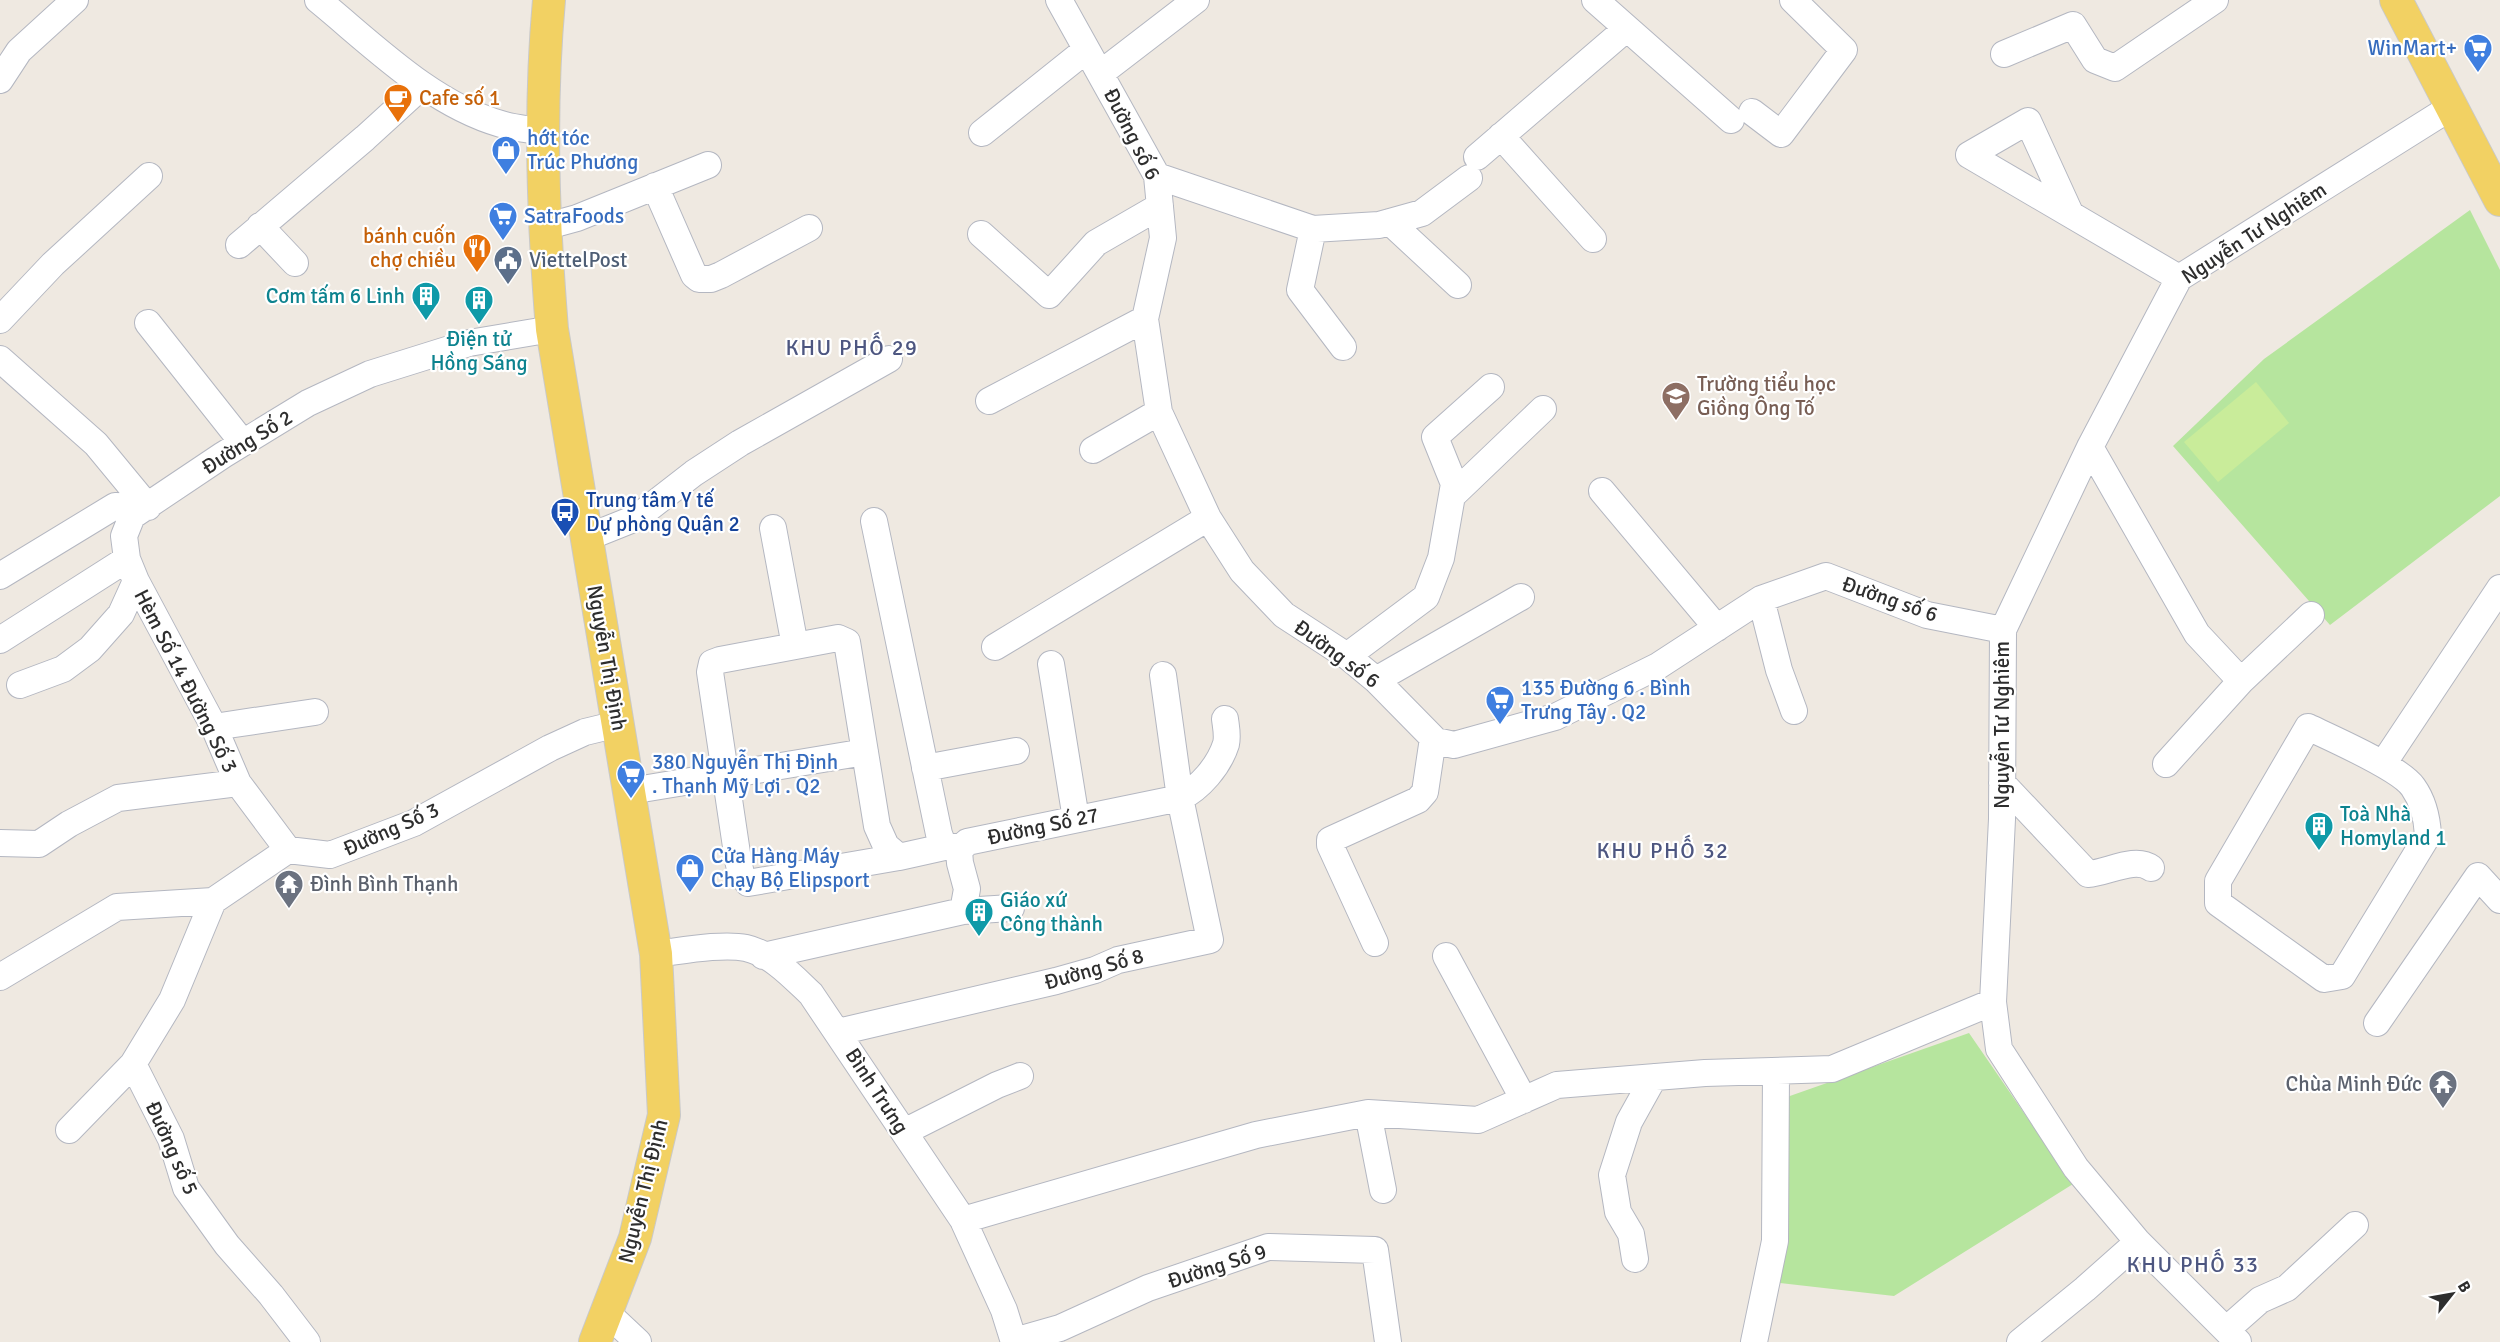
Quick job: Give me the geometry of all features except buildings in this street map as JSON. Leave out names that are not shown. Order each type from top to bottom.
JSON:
[{"type":"main road","name":"Nguyễn Thị Định","points":[[549,0],[544,60],[542,132],[544,227],[552,328],[656,954],[664,1115],[635,1238],[595,1342]]},
{"type":"main road","points":[[2396,0],[2453,106],[2500,201]]},
{"type":"street","points":[[0,80],[19,51],[74,0]]},
{"type":"street","points":[[318,0],[422,86],[463,108],[500,124],[542,132]]},
{"type":"street","name":"Đường số 6","points":[[1059,0],[1157,176],[1163,237],[1145,319],[1159,412],[1208,518],[1242,571],[1284,615],[1347,656],[1376,680],[1436,741],[1454,745],[1555,717],[1658,666],[1761,599],[1826,576],[1927,615],[2003,630]]},
{"type":"street","points":[[1101,73],[1196,0]]},
{"type":"street","points":[[1595,0],[1626,29],[1742,116],[1781,134],[1845,50],[1793,0]]},
{"type":"street","points":[[2004,54],[2073,25],[2095,60],[2115,68],[2215,0]]},
{"type":"street","points":[[1157,176],[1313,229],[1390,222],[1422,213],[1473,167],[1501,136],[1626,29]]},
{"type":"street","points":[[982,133],[1086,50]]},
{"type":"street","points":[[239,245],[365,138],[422,86]]},
{"type":"street","name":"Nguyễn Tư Nghiêm","points":[[2232,1336],[2138,1242],[2076,1168],[1999,1049],[1993,1002],[2002,783],[2003,630],[2090,447],[2178,278],[2453,106]]},
{"type":"street","points":[[1501,136],[1593,239]]},
{"type":"street","points":[[544,227],[577,218],[708,165]]},
{"type":"street","points":[[0,320],[53,264],[150,176]]},
{"type":"street","points":[[655,186],[694,275],[699,279],[711,279],[721,275],[809,228]]},
{"type":"street","points":[[981,234],[1049,295],[1096,243],[1160,206]]},
{"type":"street","points":[[2070,213],[2178,278]]},
{"type":"street","points":[[1390,222],[1458,285]]},
{"type":"street","points":[[260,226],[295,262]]},
{"type":"street","points":[[1313,229],[1300,290],[1343,347]]},
{"type":"street","points":[[989,400],[1145,319]]},
{"type":"street","points":[[148,323],[243,443]]},
{"type":"street","name":"Đường Số 2","points":[[148,507],[243,443],[308,404],[370,374],[469,343],[552,328]]},
{"type":"street","points":[[0,359],[96,444],[148,507]]},
{"type":"street","points":[[586,538],[636,518],[694,473],[740,443],[890,359]]},
{"type":"street","points":[[1347,656],[1426,597],[1441,558],[1454,484],[1435,437],[1491,387]]},
{"type":"street","points":[[1452,496],[1543,410]]},
{"type":"street","points":[[1093,450],[1159,412]]},
{"type":"street","points":[[2090,447],[2198,634],[2241,681]]},
{"type":"street","points":[[1602,492],[1717,628]]},
{"type":"street","points":[[0,576],[115,506],[148,507]]},
{"type":"street","name":"Hèm Số 14 Đường Số 3","points":[[148,507],[132,516],[124,536],[132,570],[214,727],[238,783],[288,850]]},
{"type":"street","points":[[995,647],[1208,518]]},
{"type":"street","points":[[874,522],[925,768],[954,847],[899,857],[748,883],[741,874],[710,672],[711,663],[720,660],[838,638],[847,642],[877,826],[886,846],[899,857]]},
{"type":"street","points":[[773,528],[795,646]]},
{"type":"street","points":[[0,640],[132,570]]},
{"type":"street","points":[[20,685],[63,669],[90,649],[121,614],[132,570]]},
{"type":"street","points":[[2383,764],[2500,588]]},
{"type":"street","points":[[1376,680],[1521,597]]},
{"type":"street","points":[[1761,599],[1779,670],[1794,711]]},
{"type":"street","points":[[2166,764],[2241,681],[2311,615]]},
{"type":"street","points":[[1051,664],[1076,819]]},
{"type":"street","points":[[1163,675],[1180,798],[1193,792],[1216,764],[1226,745],[1226,720]]},
{"type":"street","points":[[214,727],[315,712]]},
{"type":"street","name":"Đường Số 3","points":[[288,850],[330,855],[414,823],[576,736],[618,724]]},
{"type":"street","points":[[2308,726],[2383,764],[2412,785],[2427,815],[2428,835],[2342,976],[2324,980],[2218,903],[2218,881],[2308,726]]},
{"type":"street","points":[[1375,943],[1330,845],[1330,840],[1418,800],[1425,792],[1432,745],[1436,741]]},
{"type":"street","points":[[925,768],[1016,751]]},
{"type":"street","points":[[630,791],[865,752]]},
{"type":"street","points":[[0,843],[39,844],[69,824],[118,798],[238,783]]},
{"type":"street","points":[[2002,783],[2088,874],[2138,865],[2148,865],[2151,868]]},
{"type":"street","name":"Đường Số 27","points":[[954,847],[968,842],[1180,798]]},
{"type":"street","name":"Đường Số 8","points":[[838,1032],[1056,981],[1095,970],[1118,960],[1210,940],[1180,798]]},
{"type":"street","name":"Đường Số 27","points":[[954,847],[959,851],[967,888],[963,911]]},
{"type":"street","points":[[0,977],[117,907],[213,901],[288,850]]},
{"type":"street","points":[[2377,1023],[2478,876],[2500,900]]},
{"type":"street","points":[[69,1130],[133,1064],[172,1000],[213,901]]},
{"type":"street","points":[[763,956],[963,911],[1011,908]]},
{"type":"street","name":"Bình Trưng","points":[[656,954],[707,948],[745,948],[786,969],[811,994],[963,1220],[1004,1310],[1014,1342]]},
{"type":"street","points":[[1446,956],[1524,1100]]},
{"type":"street","points":[[963,1220],[1256,1136],[1368,1113],[1478,1119],[1557,1085],[1654,1077],[1832,1069],[1993,1002]]},
{"type":"street","name":"Đường số 5","points":[[133,1064],[171,1139],[186,1188],[227,1245],[271,1295],[307,1342]]},
{"type":"street","points":[[1754,1342],[1775,1241],[1776,1071]]},
{"type":"street","points":[[904,1132],[997,1085],[1020,1076]]},
{"type":"street","points":[[1635,1259],[1631,1234],[1618,1212],[1612,1175],[1629,1122],[1654,1077]]},
{"type":"street","points":[[1368,1113],[1383,1190]]},
{"type":"street","points":[[2232,1336],[2260,1300],[2287,1288],[2355,1225]]},
{"type":"street","points":[[2020,1342],[2138,1242]]},
{"type":"street","name":"Đường Số 9","points":[[1014,1342],[1060,1328],[1148,1288],[1268,1246],[1375,1250],[1388,1342]]},
{"type":"street","points":[[607,1313],[638,1342]]},
{"type":"green space","points":[[2470,210],[2500,270],[2500,496],[2330,625],[2173,446],[2264,359]]},
{"type":"green space","points":[[2256,382],[2289,423],[2218,482],[2184,442]]},
{"type":"green space","points":[[1969,1033],[2073,1184],[1894,1296],[1780,1283],[1787,1097]]},
{"type":"place","name":"WinMart+","points":[[2478,74]]},
{"type":"place","name":"Cafe số 1","points":[[398,124]]},
{"type":"place","name":"hớt tóc Trúc Phương","points":[[506,176]]},
{"type":"place","name":"SatraFoods","points":[[503,242]]},
{"type":"place","name":"bánh cuốn chợ chiều","points":[[477,274]]},
{"type":"place","name":"ViettelPost","points":[[508,286]]},
{"type":"place","name":"Cơm tấm 6 Linh","points":[[426,322]]},
{"type":"place","name":"Điện tử Hồng Sáng","points":[[479,326]]},
{"type":"place","name":"Trường tiểu học Giồng Ông Tố","points":[[1676,422]]},
{"type":"place","name":"Trung tâm Y tế Dự phòng Quận 2","points":[[565,538]]},
{"type":"place","name":"135 Đường 6 . Bình Trưng Tây . Q2","points":[[1500,726]]},
{"type":"place","name":"380 Nguyễn Thị Định . Thạnh Mỹ Lợi . Q2","points":[[631,800]]},
{"type":"place","name":"Toà Nhà Homyland 1","points":[[2319,852]]},
{"type":"place","name":"Cửa Hàng Máy Chạy Bộ Elipsport","points":[[690,894]]},
{"type":"place","name":"Đình Bình Thạnh","points":[[289,910]]},
{"type":"place","name":"Giáo xứ Công thành","points":[[979,938]]},
{"type":"place","name":"Chùa Minh Đức","points":[[2443,1110]]},
{"type":"district","name":"KHU PHỐ 29","points":[[852,347]]},
{"type":"district","name":"KHU PHỐ 32","points":[[1663,850]]},
{"type":"district","name":"KHU PHỐ 33","points":[[2193,1264]]}]
